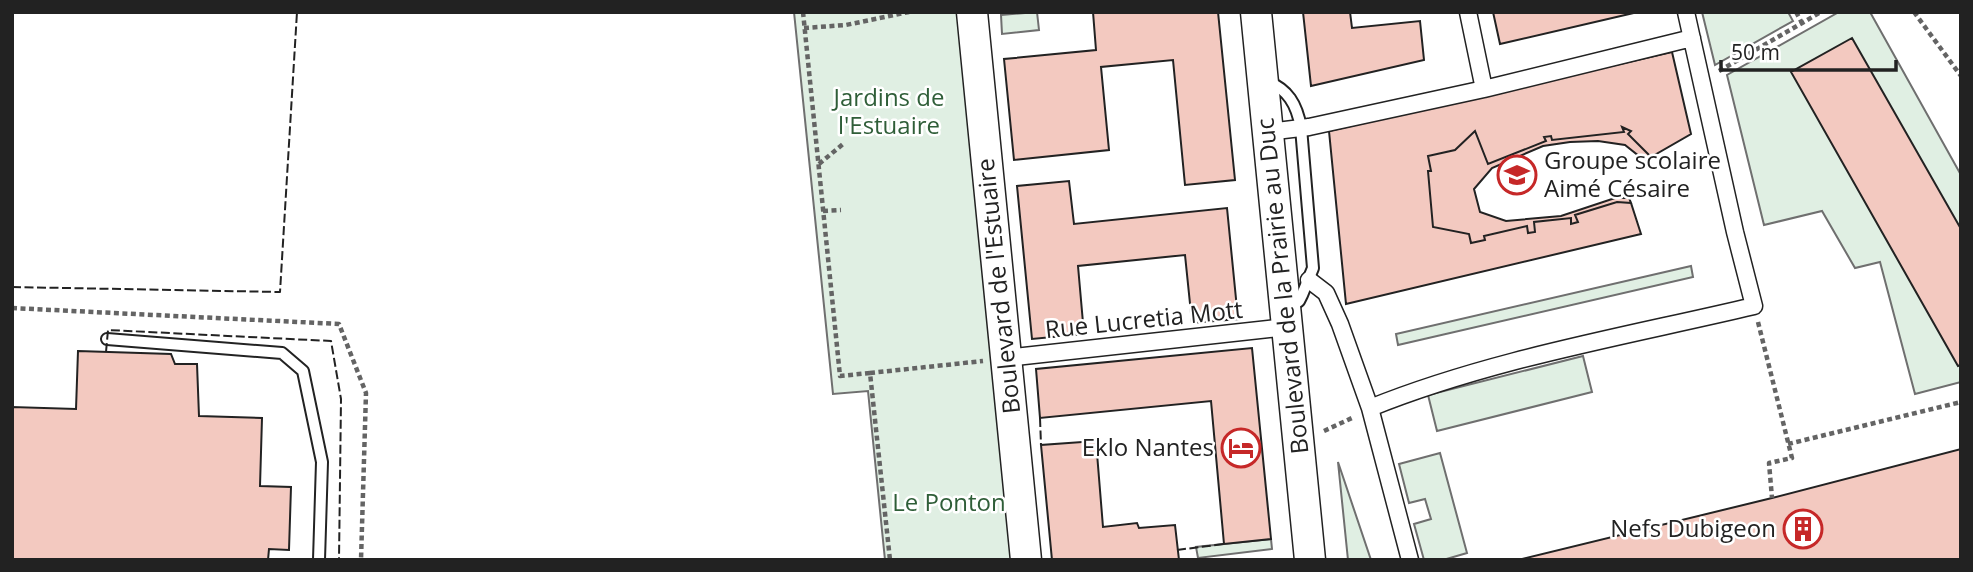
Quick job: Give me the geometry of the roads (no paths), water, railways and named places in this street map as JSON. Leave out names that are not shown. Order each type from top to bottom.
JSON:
[{"type":"main road","name":"Boulevard de l'Estuaire","points":[[972,12],[1026,560]]},
{"type":"main road","name":"Boulevard de la Prairie au Duc","points":[[1256,12],[1310,560]]},
{"type":"street","points":[[1468,12],[1484,89]]},
{"type":"street","points":[[1370,408],[1421,388],[1498,367],[1754,306],[1686,12]]},
{"type":"street","points":[[1268,132],[1301,128],[1484,89],[1692,38]]},
{"type":"street","points":[[1309,280],[1325,293],[1370,408],[1410,560]]},
{"type":"street","name":"Rue Lucretia Mott","points":[[1006,358],[1286,318]]},
{"type":"lane","points":[[1263,81],[1278,85],[1285,92],[1298,112],[1301,128],[1313,261],[1309,280],[1286,318]]},
{"type":"lane","points":[[107,339],[282,353],[303,371],[322,462],[319,560]]},
{"type":"place","name":"Groupe scolaire Aimé Césaire","points":[[1517,175]]},
{"type":"place","name":"Eklo Nantes","points":[[1241,448]]},
{"type":"place","name":"Nefs Dubigeon","points":[[1803,529]]},
{"type":"park label","name":"Jardins de l'Estuaire","points":[[889,112]]},
{"type":"park label","name":"Le Ponton","points":[[949,503]]}]
